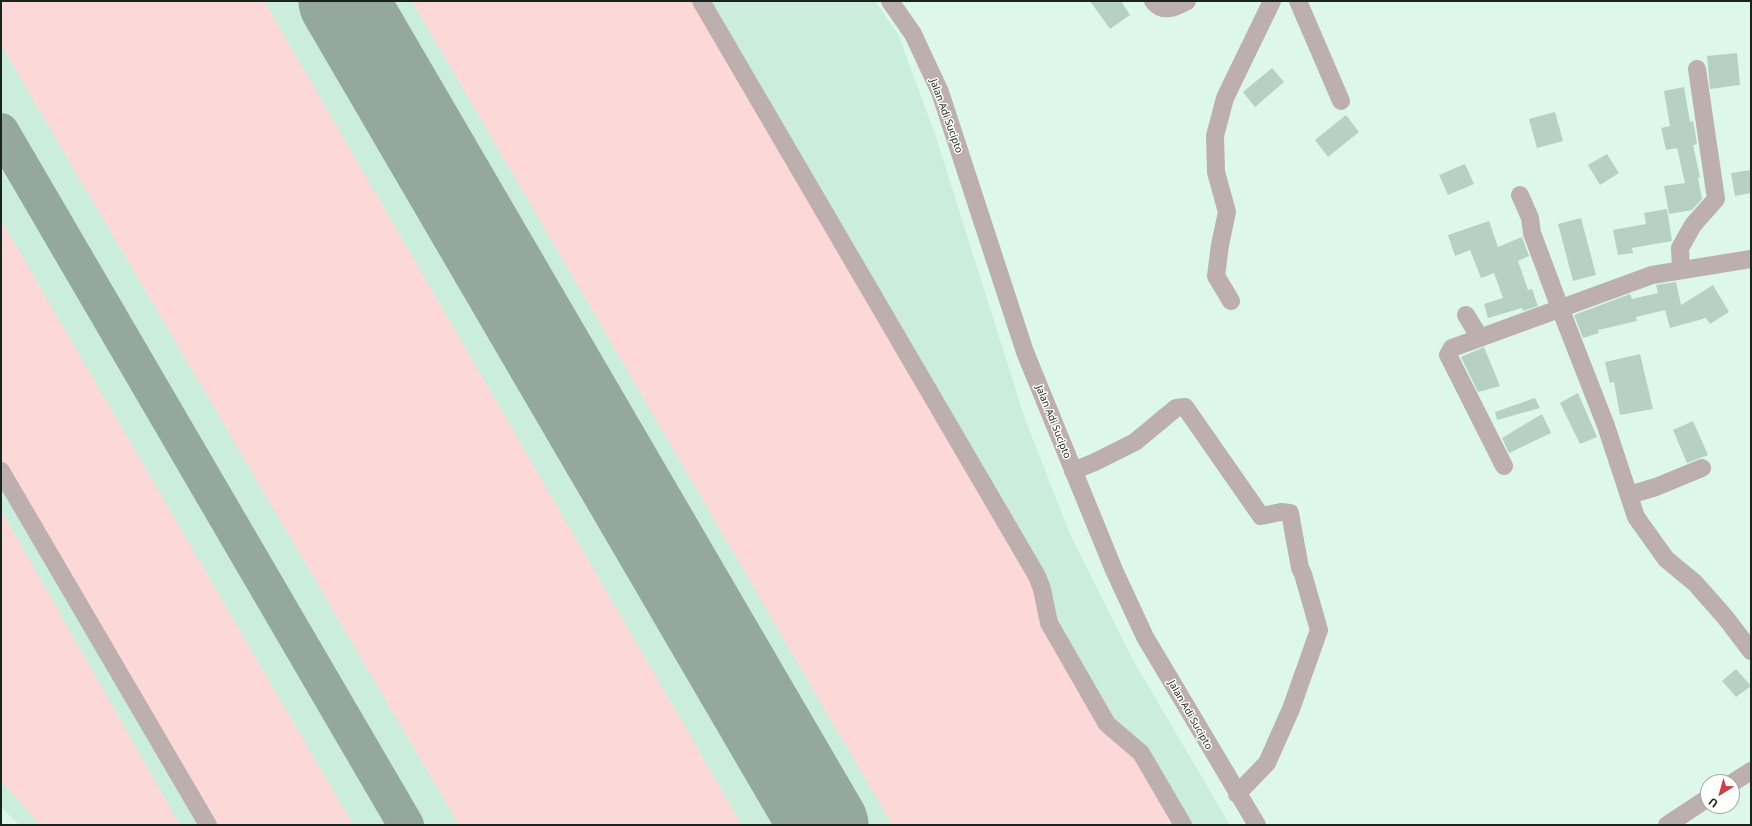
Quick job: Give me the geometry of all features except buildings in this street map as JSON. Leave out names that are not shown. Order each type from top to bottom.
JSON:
[{"type":"street","points":[[701,1],[1037,576],[1042,589],[1050,623],[1107,724],[1141,753],[1183,825]]},
{"type":"street","name":"Jalan Adi Sucipto","points":[[890,1],[913,34],[940,92],[1025,352],[1114,570],[1145,637],[1257,825]]},
{"type":"street","points":[[1153,1],[1157,6],[1166,9],[1174,8],[1187,1]]},
{"type":"street","points":[[1231,302],[1216,276],[1220,245],[1227,212],[1216,172],[1215,136],[1225,98],[1272,1]]},
{"type":"street","points":[[1298,1],[1341,101]]},
{"type":"street","points":[[1681,270],[1680,248],[1693,225],[1716,199],[1697,69]]},
{"type":"street","points":[[1520,195],[1530,218],[1532,233],[1606,426],[1636,517],[1666,559],[1695,583],[1726,617],[1751,651]]},
{"type":"street","points":[[1504,466],[1448,355],[1452,348],[1652,275],[1751,259]]},
{"type":"street","points":[[1466,315],[1480,338]]},
{"type":"street","points":[[1073,470],[1095,462],[1135,442],[1176,408],[1185,407],[1261,516],[1281,512],[1290,513],[1300,568],[1304,574],[1319,630],[1291,710],[1267,763],[1238,794]]},
{"type":"street","points":[[1629,494],[1656,486],[1702,468]]},
{"type":"street","points":[[1,471],[208,825]]},
{"type":"street","points":[[1740,778],[1751,771]]},
{"type":"street","points":[[1667,825],[1700,803]]},
{"type":"shaded area","points":[[1,1],[875,1],[898,34],[936,137],[1024,416],[1070,534],[1133,660],[1230,825],[19,825],[1,807]]},
{"type":"shaded area","points":[[1,1],[264,1],[742,825],[459,825],[1,45]]},
{"type":"shaded area","points":[[412,1],[692,1],[1175,825],[892,825]]},
{"type":"shaded area","points":[[1,220],[353,825],[216,825],[1,458]]},
{"type":"shaded area","points":[[1,510],[180,825],[40,825],[1,781]]},
{"type":"taxiway","points":[[1,131],[406,825]]},
{"type":"runway","points":[[343,1],[824,825]]}]
